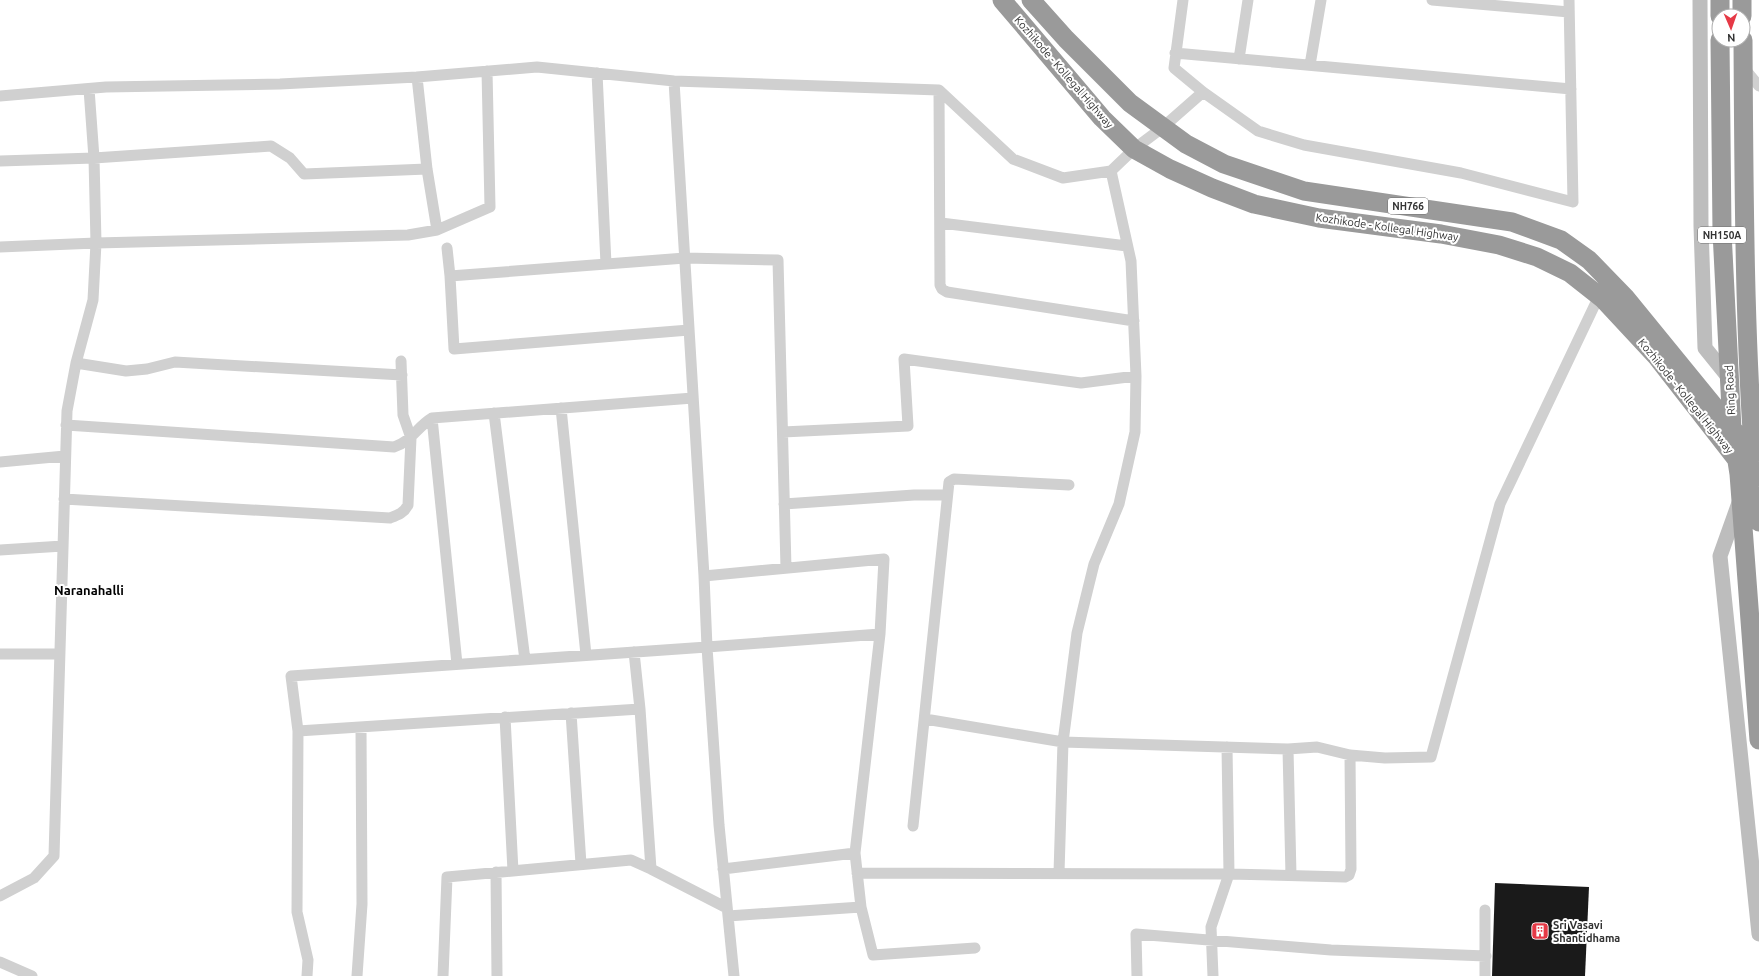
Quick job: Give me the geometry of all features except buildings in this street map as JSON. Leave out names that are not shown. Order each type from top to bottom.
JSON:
[{"type":"highway","name":"Kozhikode - Kollegal Highway","points":[[1002,0],[1102,118],[1134,149],[1170,169],[1212,188],[1254,204],[1319,218],[1441,234],[1499,245],[1537,257],[1570,273],[1599,296],[1656,356],[1745,457]]},
{"type":"highway","name":"Kozhikode - Kollegal Highway","points":[[1031,0],[1066,39],[1130,103],[1162,128],[1186,144],[1224,164],[1304,191],[1512,222],[1560,240],[1589,260],[1625,297],[1732,429],[1745,457]]},
{"type":"highway","name":"Ring Road","points":[[1720,48],[1722,232],[1732,429]]},
{"type":"highway","name":"Ring Road","points":[[1742,48],[1745,238],[1745,457],[1741,497],[1759,740]]},
{"type":"highway","points":[[1745,457],[1755,478],[1759,522]]},
{"type":"street","points":[[1183,0],[1174,68],[1203,92],[1258,131],[1304,145],[1461,173],[1573,202],[1569,0]]},
{"type":"street","points":[[1239,59],[1248,0]]},
{"type":"street","points":[[1310,65],[1321,0]]},
{"type":"street","points":[[1432,0],[1569,12]]},
{"type":"street","points":[[1700,0],[1701,226],[1705,348],[1730,378]]},
{"type":"street","points":[[1175,52],[1571,89]]},
{"type":"street","points":[[1743,66],[1759,86]]},
{"type":"street","points":[[0,96],[88,89],[280,84],[417,77],[537,67],[674,81],[939,90],[1013,159],[1062,178],[1111,171],[1134,149],[1162,128],[1203,92]]},
{"type":"street","points":[[0,247],[408,235],[437,230],[490,207],[487,71]]},
{"type":"street","points":[[597,73],[606,264]]},
{"type":"street","points":[[417,77],[427,170],[437,230]]},
{"type":"street","points":[[674,81],[707,647],[719,825],[734,976]]},
{"type":"street","points":[[0,896],[34,878],[54,856],[66,425],[67,411],[76,363],[93,300],[96,243],[94,158],[88,89]]},
{"type":"street","points":[[939,90],[940,285],[942,289],[946,292],[1134,321]]},
{"type":"street","points":[[0,161],[94,158],[271,146],[290,158],[304,174],[427,170]]},
{"type":"street","points":[[1060,873],[1062,742],[1077,633],[1094,564],[1119,504],[1135,432],[1136,376],[1131,262],[1111,171]]},
{"type":"street","points":[[940,223],[1127,246]]},
{"type":"street","points":[[447,248],[454,349],[689,330]]},
{"type":"street","points":[[450,276],[684,258],[778,260],[786,568]]},
{"type":"street","points":[[925,719],[1062,742],[1288,749],[1317,747],[1350,755],[1385,758],[1431,757],[1500,504],[1599,296]]},
{"type":"street","points":[[783,432],[908,426],[904,359],[1081,383],[1136,376]]},
{"type":"street","points":[[64,499],[390,518],[405,511],[408,505],[411,438],[404,415],[401,361]]},
{"type":"street","points":[[76,363],[126,371],[147,369],[175,362],[402,375]]},
{"type":"street","points":[[66,425],[394,447],[402,445],[411,438],[418,428],[432,418],[693,398]]},
{"type":"street","points":[[561,408],[586,655]]},
{"type":"street","points":[[494,414],[525,660]]},
{"type":"street","points":[[432,418],[457,664]]},
{"type":"street","points":[[0,462],[65,456]]},
{"type":"street","points":[[913,826],[949,482],[954,479],[1069,485]]},
{"type":"street","points":[[784,504],[914,495],[947,495]]},
{"type":"street","points":[[1741,497],[1720,556],[1759,934]]},
{"type":"street","points":[[0,550],[63,546]]},
{"type":"street","points":[[704,576],[884,559],[880,634],[855,853],[861,907],[873,956],[975,948]]},
{"type":"street","points":[[307,976],[308,960],[297,912],[298,731],[292,676],[880,634]]},
{"type":"street","points":[[634,652],[640,709],[652,869]]},
{"type":"street","points":[[0,654],[60,654]]},
{"type":"street","points":[[298,731],[640,709]]},
{"type":"street","points":[[572,713],[581,864]]},
{"type":"street","points":[[505,718],[513,871]]},
{"type":"street","points":[[357,976],[362,904],[361,727]]},
{"type":"street","points":[[1213,976],[1211,927],[1228,874],[1227,747]]},
{"type":"street","points":[[1288,749],[1291,875]]},
{"type":"street","points":[[857,873],[1228,874],[1345,877],[1350,875],[1351,869],[1350,755]]},
{"type":"street","points":[[723,869],[855,853]]},
{"type":"street","points":[[443,976],[447,877],[631,860],[652,869],[728,912],[861,907]]},
{"type":"street","points":[[496,872],[497,976]]},
{"type":"street","points":[[1485,910],[1485,976]]},
{"type":"street","points":[[1137,976],[1136,934],[1331,950],[1486,956]]},
{"type":"street","points":[[0,962],[32,976]]},
{"type":"place","name":"Sri Vasavi Shantidhama","points":[[1540,931]]},
{"type":"district","name":"Naranahalli","points":[[89,590]]}]
